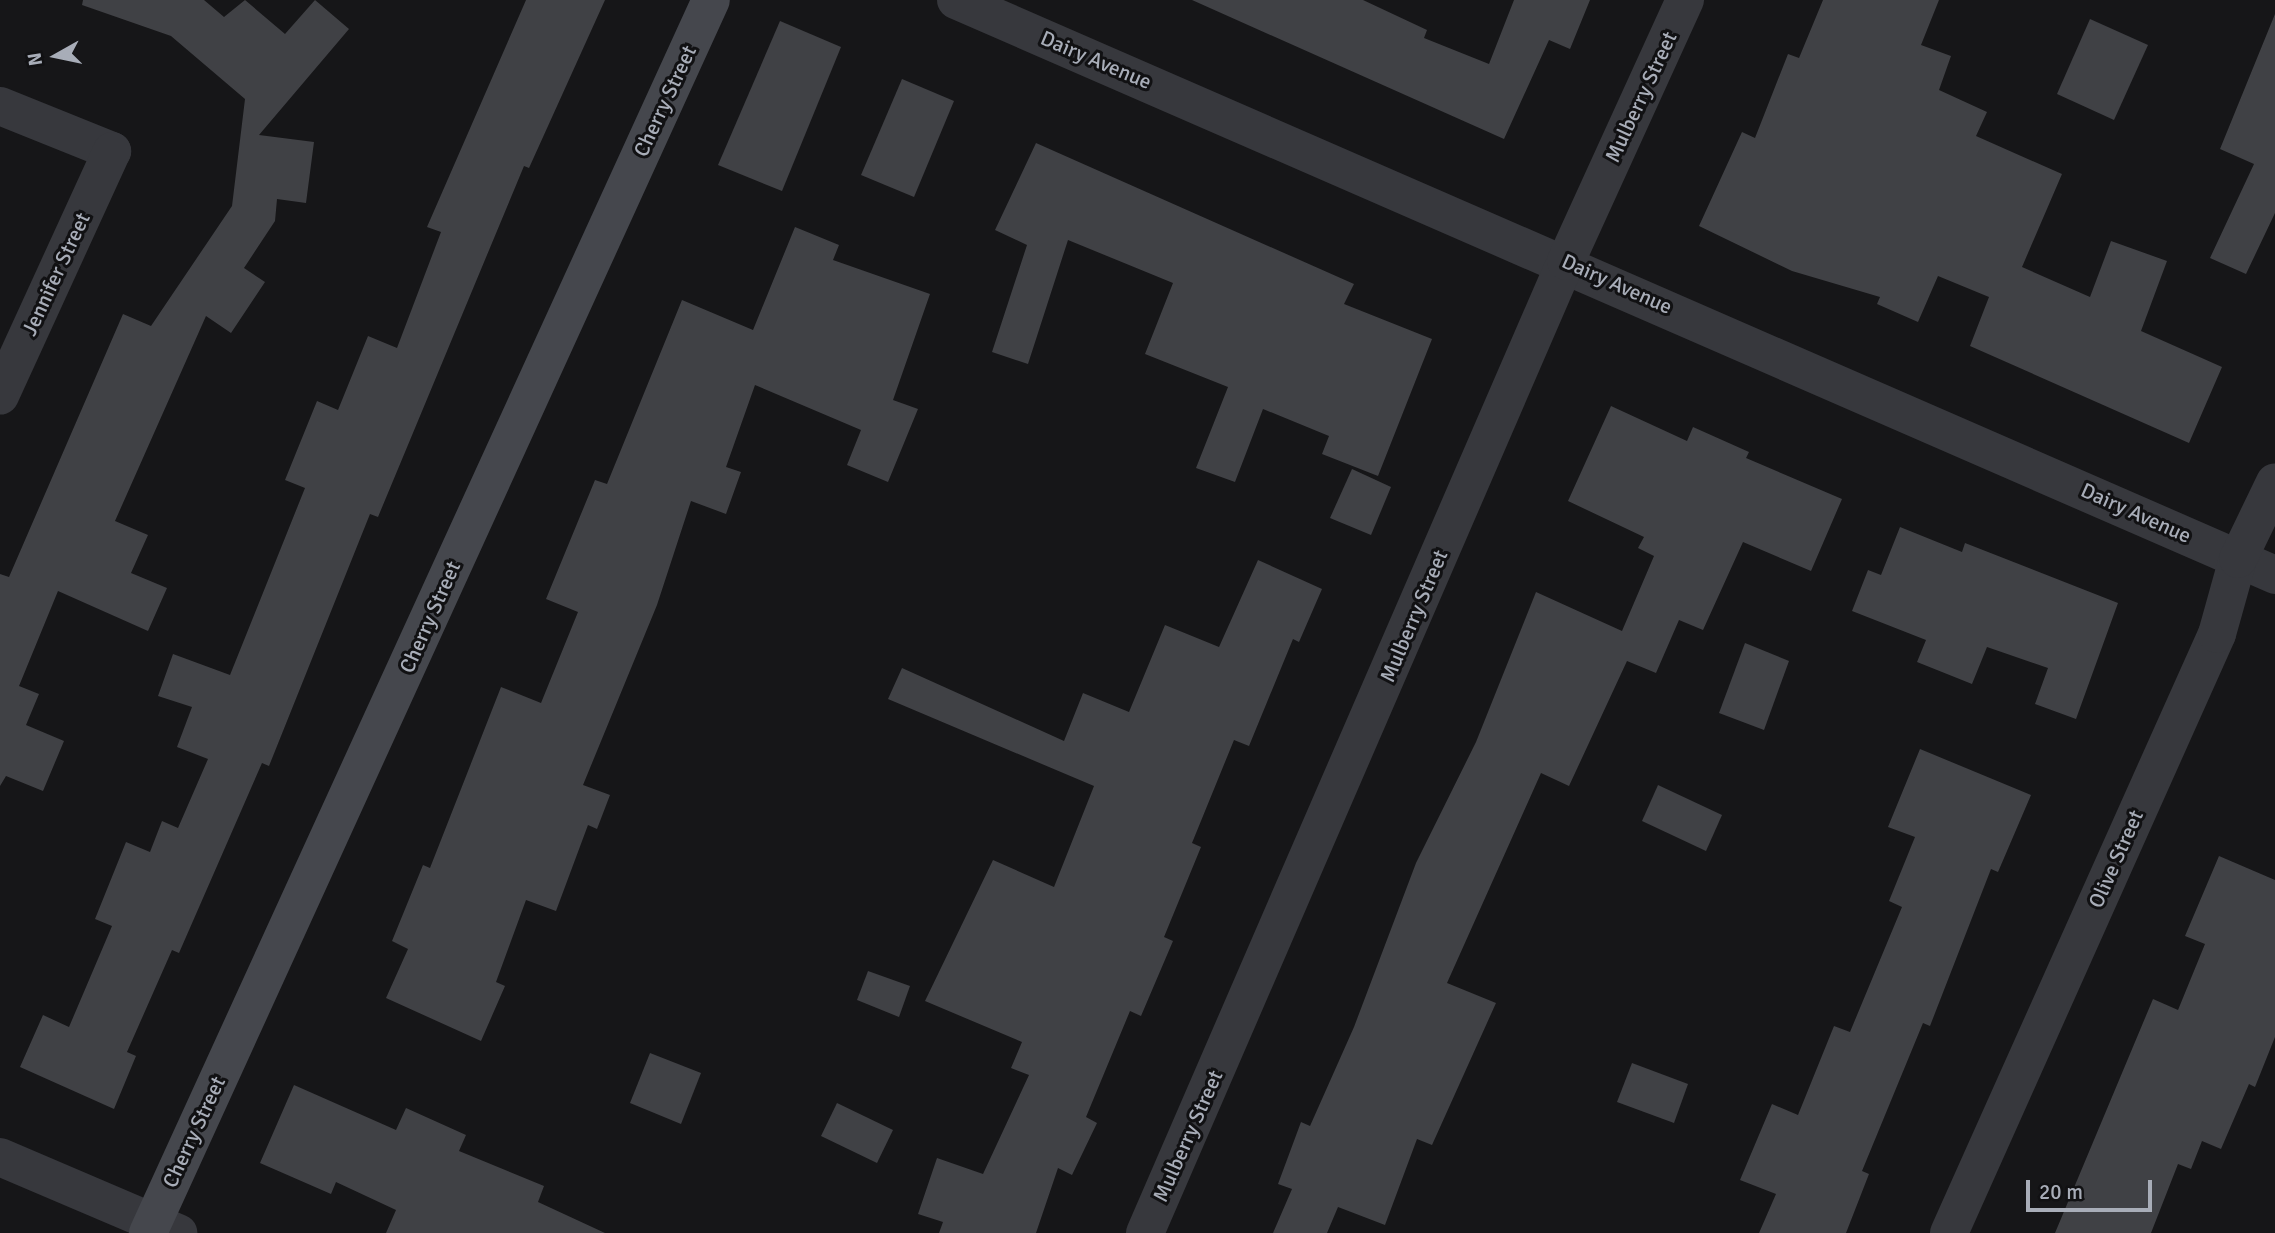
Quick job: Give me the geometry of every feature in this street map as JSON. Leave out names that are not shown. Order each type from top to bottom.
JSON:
[{"type":"street","name":"Cherry Street","points":[[160,1229],[711,0]]},
{"type":"street","name":"Dairy Avenue","points":[[956,0],[1566,261],[2275,575]]},
{"type":"street","name":"Mulberry Street","points":[[1145,1233],[1566,261],[1685,0]]},
{"type":"street","name":"Jennifer Street","points":[[0,106],[112,151],[0,396]]},
{"type":"street","name":"Olive Street","points":[[1949,1233],[2217,634],[2238,558],[2275,482]]},
{"type":"street","points":[[0,1157],[160,1229]]},
{"type":"building","points":[[83,0],[204,0],[224,17],[245,0],[285,34],[315,0],[349,29],[259,135],[314,142],[306,203],[277,199],[275,221],[244,268],[265,282],[231,333],[206,316],[115,521],[148,535],[131,573],[167,588],[148,631],[58,591],[19,686],[39,694],[26,725],[64,741],[43,791],[6,776],[0,786],[0,574],[9,577],[123,314],[151,326],[232,206],[245,99],[171,36],[82,5]]},
{"type":"building","points":[[526,0],[605,0],[529,168],[524,166],[378,517],[370,514],[269,766],[262,763],[179,953],[172,950],[127,1052],[136,1056],[114,1109],[20,1067],[43,1015],[69,1027],[112,926],[95,919],[126,842],[150,852],[162,821],[178,828],[208,759],[177,747],[192,707],[158,696],[173,654],[230,675],[305,488],[285,480],[317,401],[338,410],[368,336],[397,348],[441,232],[427,227]]},
{"type":"building","points":[[1192,0],[1363,0],[1427,30],[1424,38],[1489,64],[1514,0],[1590,0],[1570,49],[1549,40],[1504,139]]},
{"type":"building","points":[[1823,0],[1939,0],[1921,45],[1951,56],[1939,90],[1987,112],[1976,136],[2062,174],[2022,267],[2090,297],[2111,241],[2167,261],[2141,331],[2222,367],[2189,443],[1970,346],[1989,297],[1938,276],[1918,322],[1877,304],[1880,297],[1792,271],[1699,226],[1742,132],[1755,138],[1788,54],[1799,58]]},
{"type":"building","points":[[2275,14],[2275,213],[2246,274],[2210,258],[2254,164],[2220,149]]},
{"type":"building","points":[[2090,19],[2148,45],[2114,120],[2057,94]]},
{"type":"building","points":[[780,21],[841,47],[782,191],[718,165]]},
{"type":"building","points":[[902,79],[954,101],[914,197],[861,175]]},
{"type":"building","points":[[1036,143],[1354,284],[1344,304],[1432,339],[1378,476],[1322,454],[1329,436],[1263,409],[1235,482],[1196,468],[1228,387],[1145,354],[1173,283],[1068,240],[1028,364],[992,352],[1027,245],[995,230]]},
{"type":"building","points":[[795,227],[839,245],[833,260],[930,294],[893,400],[918,409],[888,482],[847,465],[861,430],[755,385],[726,467],[741,472],[726,514],[691,501],[657,605],[583,785],[610,795],[597,829],[588,825],[556,911],[526,900],[496,982],[505,986],[481,1041],[386,998],[408,949],[392,941],[423,865],[430,868],[501,687],[541,703],[578,612],[546,599],[595,480],[607,484],[682,300],[753,330]]},
{"type":"building","points":[[1611,406],[1687,441],[1693,427],[1749,452],[1746,458],[1842,499],[1811,571],[1743,542],[1703,630],[1679,620],[1656,673],[1627,661],[1569,786],[1541,773],[1447,983],[1496,1003],[1432,1145],[1417,1139],[1385,1225],[1338,1207],[1327,1233],[1273,1233],[1292,1189],[1278,1184],[1301,1122],[1310,1126],[1354,1027],[1416,863],[1476,742],[1536,592],[1622,631],[1654,556],[1638,548],[1644,537],[1568,501]]},
{"type":"building","points":[[1352,469],[1391,487],[1371,535],[1330,518]]},
{"type":"building","points":[[1900,527],[1962,552],[1965,543],[2118,603],[2076,719],[2035,704],[2048,668],[1987,647],[1972,684],[1917,662],[1926,640],[1852,611],[1868,570],[1881,575]]},
{"type":"building","points":[[1258,560],[1322,589],[1299,642],[1293,639],[1249,746],[1234,740],[1192,843],[1201,847],[1164,937],[1173,941],[1141,1016],[1130,1011],[1086,1117],[1097,1123],[1072,1175],[1058,1168],[1036,1233],[939,1233],[943,1222],[918,1214],[937,1158],[983,1174],[1029,1075],[1011,1068],[1022,1042],[925,1001],[993,860],[1054,887],[1094,786],[888,699],[902,668],[1064,741],[1083,693],[1129,712],[1165,625],[1219,647]]},
{"type":"building","points":[[1745,643],[1789,661],[1764,730],[1719,713]]},
{"type":"building","points":[[1920,749],[2031,795],[1998,872],[1991,869],[1930,1026],[1923,1023],[1862,1171],[1869,1174],[1846,1233],[1759,1233],[1776,1194],[1740,1180],[1772,1104],[1798,1115],[1834,1026],[1850,1032],[1902,907],[1889,901],[1915,837],[1888,827]]},
{"type":"building","points":[[1658,785],[1722,815],[1706,851],[1642,821]]},
{"type":"building","points":[[2219,856],[2275,880],[2275,1037],[2255,1087],[2249,1084],[2221,1149],[2202,1141],[2191,1169],[2178,1164],[2151,1233],[2055,1233],[2153,999],[2178,1010],[2205,944],[2185,936]]},
{"type":"building","points":[[868,971],[910,986],[899,1017],[857,1000]]},
{"type":"building","points":[[650,1053],[701,1073],[681,1124],[630,1103]]},
{"type":"building","points":[[1632,1063],[1688,1084],[1674,1123],[1617,1102]]},
{"type":"building","points":[[294,1085],[396,1130],[406,1108],[466,1135],[459,1151],[544,1186],[538,1202],[605,1233],[386,1233],[396,1210],[336,1182],[331,1194],[260,1163]]},
{"type":"building","points":[[837,1103],[893,1130],[877,1163],[821,1136]]}]
